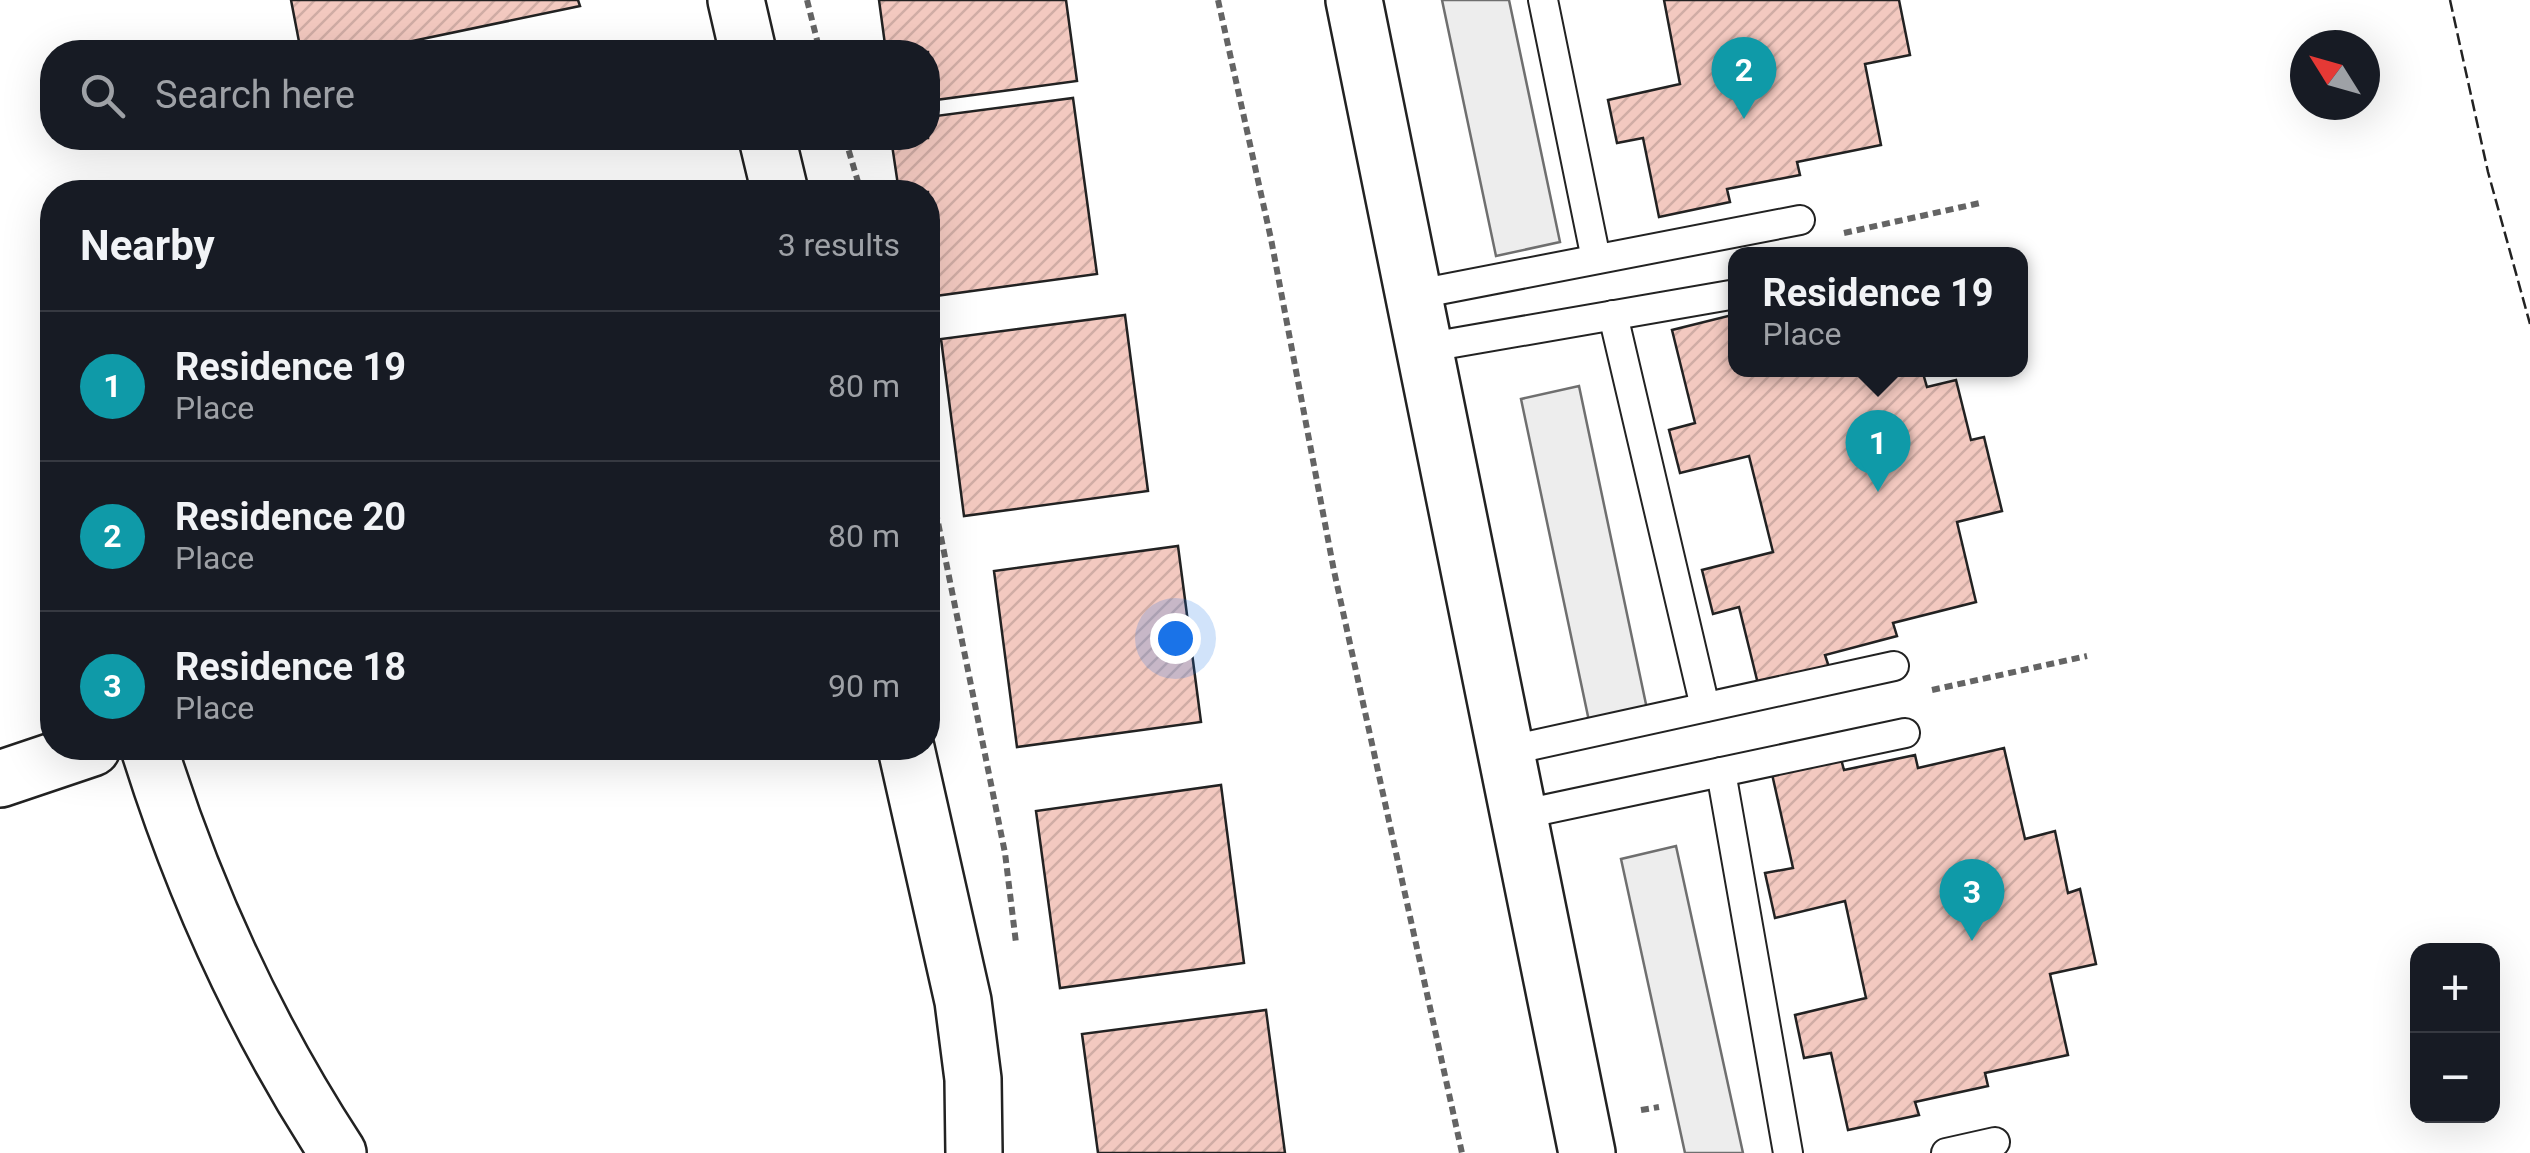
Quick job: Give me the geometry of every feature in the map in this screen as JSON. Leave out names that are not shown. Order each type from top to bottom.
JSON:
[{"type":"street","points":[[736,0],[745,40]]},
{"type":"street","points":[[1354,0],[1587,1153]]},
{"type":"street","points":[[770,150],[777,180]]},
{"type":"street","points":[[0,778],[55,760]]},
{"type":"street","points":[[152,760],[177,840],[221,944],[272,1044],[338,1153]]},
{"type":"street","points":[[909,760],[964,1001],[974,1153]]},
{"type":"lane","points":[[1544,0],[1596,260]]},
{"type":"lane","points":[[1413,295],[1800,220]]},
{"type":"lane","points":[[1424,348],[1728,295]]},
{"type":"lane","points":[[1612,315],[1705,708]]},
{"type":"lane","points":[[1506,751],[1894,666]]},
{"type":"lane","points":[[1519,816],[1905,733]]},
{"type":"lane","points":[[1721,772],[1788,1153]]},
{"type":"lane","points":[[1946,1153],[1996,1142]]},
{"type":"path","points":[[807,0],[817,40]]},
{"type":"path","points":[[1218,0],[1271,239],[1334,570],[1462,1153]]},
{"type":"path","points":[[849,150],[857,180]]},
{"type":"path","points":[[1844,233],[1980,202]]},
{"type":"path","points":[[940,532],[1005,853],[1017,952]]},
{"type":"shaded area","points":[[1442,0],[1509,0],[1560,242],[1496,256]]},
{"type":"shaded area","points":[[1579,386],[1647,709],[1589,721],[1521,399]]},
{"type":"shaded area","points":[[1676,846],[1743,1153],[1685,1153],[1621,859]]},
{"type":"building","points":[[291,0],[578,0],[580,6],[417,40],[299,40]]},
{"type":"building","points":[[879,0],[1066,0],[1077,81],[940,99],[940,40],[884,40]]},
{"type":"building","points":[[1664,0],[1899,0],[1910,55],[1865,64],[1881,145],[1797,162],[1800,175],[1727,189],[1730,202],[1659,217],[1643,138],[1617,143],[1608,100],[1680,84]]},
{"type":"building","points":[[1073,98],[1097,274],[940,295],[940,180],[897,180],[893,150],[940,150],[940,115]]},
{"type":"building","points":[[1125,315],[1148,491],[964,516],[941,339]]},
{"type":"building","points":[[1728,316],[1728,377],[1924,377],[1927,387],[1956,380],[1971,440],[1984,437],[2002,511],[1957,522],[1976,602],[1893,623],[1897,636],[1825,655],[1829,667],[1758,684],[1739,607],[1713,614],[1702,570],[1773,552],[1749,456],[1680,473],[1669,430],[1695,423],[1672,330]]},
{"type":"building","points":[[1178,546],[1201,722],[1017,747],[994,571]]},
{"type":"building","points":[[2004,748],[2025,839],[2055,831],[2068,893],[2080,889],[2096,964],[2050,974],[2068,1055],[1985,1073],[1988,1086],[1915,1102],[1919,1115],[1848,1130],[1831,1053],[1804,1058],[1795,1015],[1866,998],[1845,901],[1775,918],[1765,873],[1793,868],[1772,774],[1841,759],[1844,770],[1915,755],[1918,768]]},
{"type":"building","points":[[1221,785],[1244,963],[1060,988],[1036,811]]},
{"type":"building","points":[[1266,1010],[1285,1153],[1098,1153],[1082,1034]]},
{"type":"fence","points":[[2450,0],[2488,172],[2530,324]]},
{"type":"place","name":"Residence 20","points":[[1744,119]]},
{"type":"place","name":"Residence 19","points":[[1878,492]]},
{"type":"place","name":"Residence 18","points":[[1972,941]]}]
